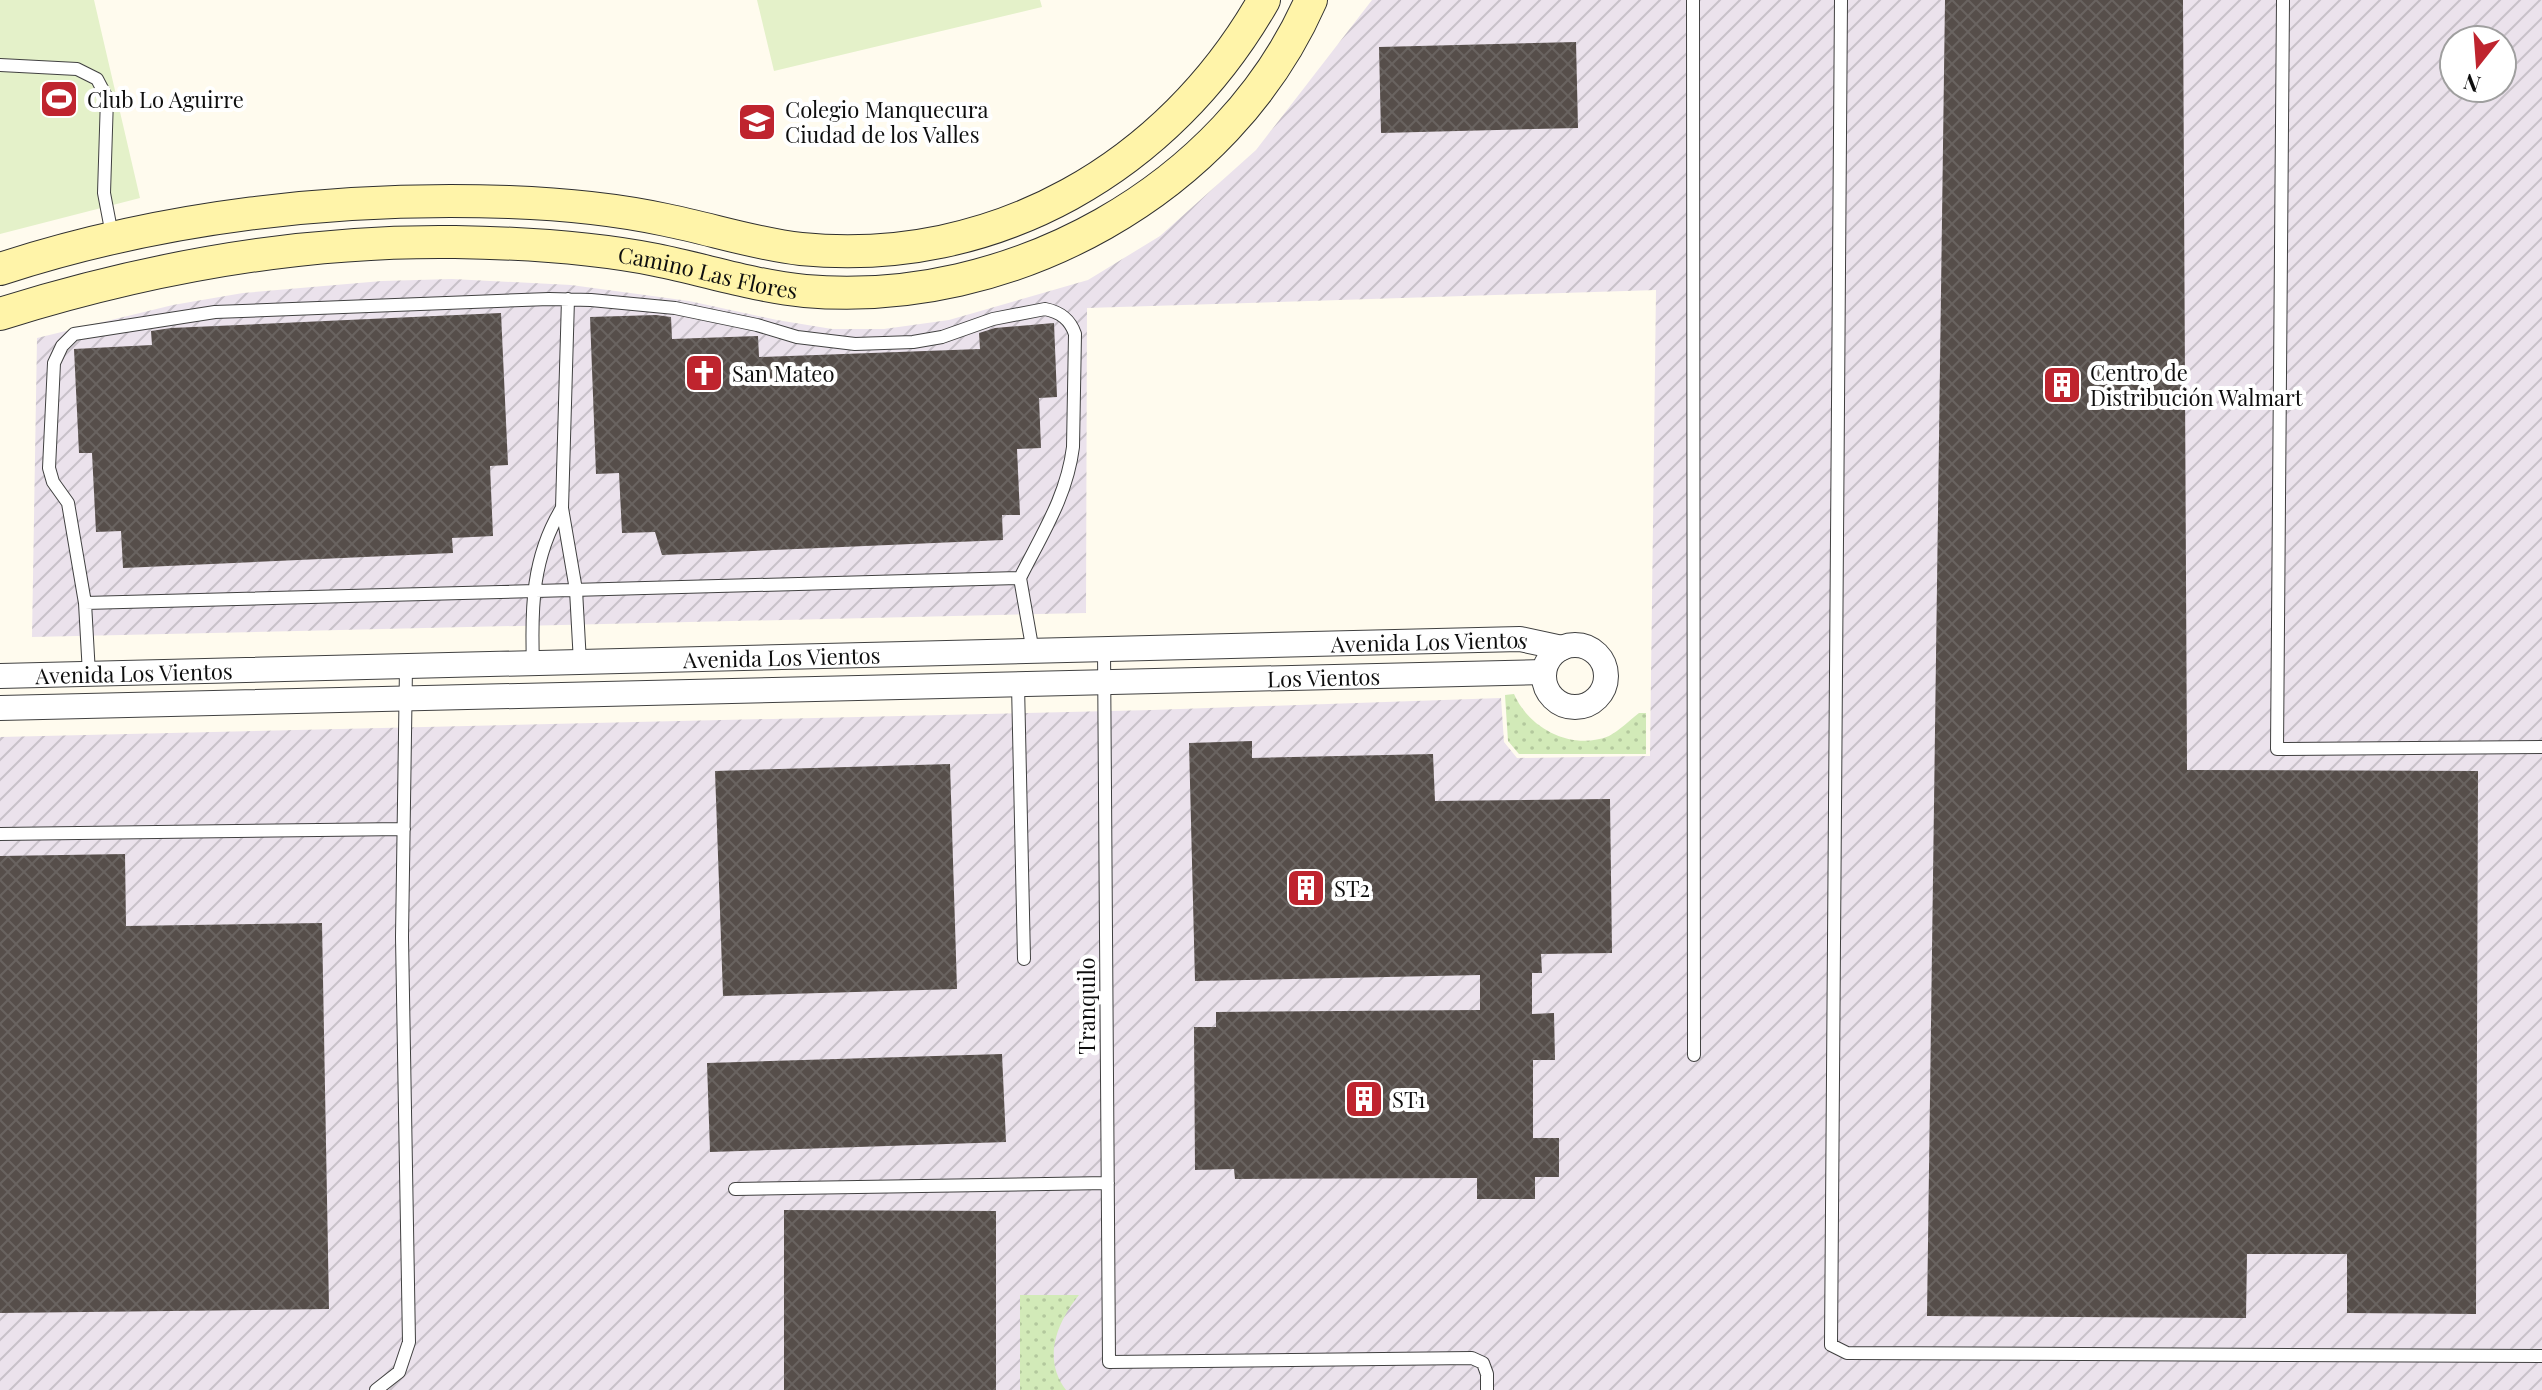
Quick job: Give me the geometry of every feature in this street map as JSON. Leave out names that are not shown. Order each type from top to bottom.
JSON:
[{"type":"street","name":"Camino Las Flores","points":[[0,269],[113,238],[279,210],[447,201],[606,209],[768,244],[825,251],[891,249],[955,239],[1032,213],[1097,180],[1128,159],[1204,88],[1233,50],[1264,0]]},
{"type":"street","name":"Camino Las Flores","points":[[0,314],[105,283],[163,271],[280,252],[397,243],[512,244],[614,253],[740,281],[805,291],[886,291],[964,279],[1027,260],[1066,244],[1137,204],[1168,181],[1222,130],[1260,86],[1291,39],[1311,0]]},
{"type":"street","name":"Avenida Los Vientos","points":[[0,676],[1520,639],[1562,648],[1577,645],[1598,655],[1606,677],[1602,692],[1591,702],[1569,706],[1549,694],[1544,672],[1550,658],[1562,648]]},
{"type":"street","name":"Los Vientos","points":[[1104,682],[1544,672]]},
{"type":"street","name":"Avenida Los Vientos","points":[[0,708],[1104,682]]},
{"type":"lane","points":[[1693,0],[1694,1055]]},
{"type":"lane","points":[[1841,0],[1831,1345],[1847,1353],[2542,1356]]},
{"type":"lane","points":[[2283,0],[2277,749],[2542,747]]},
{"type":"lane","points":[[0,65],[77,69],[97,79],[107,98],[104,193],[113,238]]},
{"type":"lane","points":[[568,299],[562,508],[576,590],[580,663]]},
{"type":"lane","points":[[89,674],[85,603],[68,503],[53,482],[49,468],[54,363],[62,346],[74,334],[215,312],[568,299],[675,308],[797,337],[855,344],[913,342],[942,337],[993,319],[1045,309],[1061,314],[1075,334],[1071,466],[1061,500],[1020,578],[1033,652]]},
{"type":"lane","points":[[533,664],[533,591],[545,540],[562,508]]},
{"type":"lane","points":[[85,603],[1020,578]]},
{"type":"lane","name":"Tranquilo","points":[[1104,650],[1109,1362],[1472,1358],[1483,1363],[1487,1390]]},
{"type":"lane","points":[[376,1390],[399,1372],[409,1342],[402,937],[406,667]]},
{"type":"lane","points":[[1018,685],[1024,959]]},
{"type":"lane","points":[[0,834],[404,829]]},
{"type":"lane","points":[[735,1189],[1108,1183]]},
{"type":"shaded area","points":[[1372,0],[2542,0],[2542,1390],[0,1390],[0,737],[1152,710],[1501,698],[1504,742],[1517,758],[1650,756],[1656,290],[1087,308],[1086,613],[32,637],[37,338],[173,305],[243,293],[382,281],[452,279],[571,285],[689,301],[832,329],[884,329],[949,320],[1088,280],[1160,236],[1256,150]]},
{"type":"green space","name":"Club Lo Aguirre","points":[[0,0],[94,0],[140,198],[0,234]]},
{"type":"green space","points":[[757,0],[1040,0],[1042,7],[774,71]]},
{"type":"green space","points":[[1514,694],[1541,727],[1567,739],[1595,740],[1609,736],[1639,713],[1646,713],[1646,754],[1519,754],[1508,741],[1505,695]]},
{"type":"green space","points":[[1020,1295],[1079,1295],[1064,1317],[1055,1341],[1055,1366],[1066,1390],[1020,1390]]},
{"type":"building","name":"Centro de Distribución Walmart","points":[[1945,0],[2183,0],[2187,770],[2478,771],[2476,1314],[2347,1313],[2347,1254],[2247,1254],[2246,1318],[1927,1316]]},
{"type":"building","points":[[1576,42],[1578,128],[1381,133],[1379,47]]},
{"type":"building","points":[[501,313],[508,465],[490,466],[493,536],[452,538],[453,553],[123,568],[121,531],[96,532],[92,453],[79,453],[74,349],[152,345],[151,331],[171,328]]},
{"type":"building","points":[[590,317],[671,317],[672,339],[758,336],[759,357],[980,349],[979,333],[995,328],[1054,323],[1057,397],[1039,398],[1041,448],[1017,449],[1020,515],[1002,515],[1003,540],[662,555],[655,532],[622,533],[619,473],[596,474]]},
{"type":"building","points":[[1252,741],[1252,758],[1433,754],[1435,801],[1610,799],[1612,953],[1541,954],[1542,973],[1532,973],[1532,1014],[1554,1013],[1555,1060],[1533,1060],[1533,1138],[1559,1138],[1559,1177],[1535,1177],[1535,1199],[1477,1199],[1477,1178],[1235,1179],[1234,1169],[1195,1170],[1194,1027],[1216,1027],[1216,1012],[1480,1010],[1480,975],[1195,981],[1189,743]]},
{"type":"building","points":[[950,764],[957,989],[723,996],[715,771]]},
{"type":"building","points":[[125,854],[126,926],[322,923],[329,1309],[0,1313],[0,856]]},
{"type":"building","points":[[1002,1054],[1006,1142],[710,1152],[707,1063]]},
{"type":"building","points":[[784,1210],[996,1211],[996,1390],[784,1390]]},
{"type":"place","name":"Club Lo Aguirre","points":[[59,99]]},
{"type":"place","name":"Colegio Manquecura Ciudad de los Valles","points":[[757,122]]},
{"type":"place","name":"San Mateo","points":[[704,373]]},
{"type":"place","name":"Centro de Distribución Walmart","points":[[2062,385]]},
{"type":"place","name":"ST2","points":[[1306,888]]},
{"type":"place","name":"ST1","points":[[1364,1099]]}]
